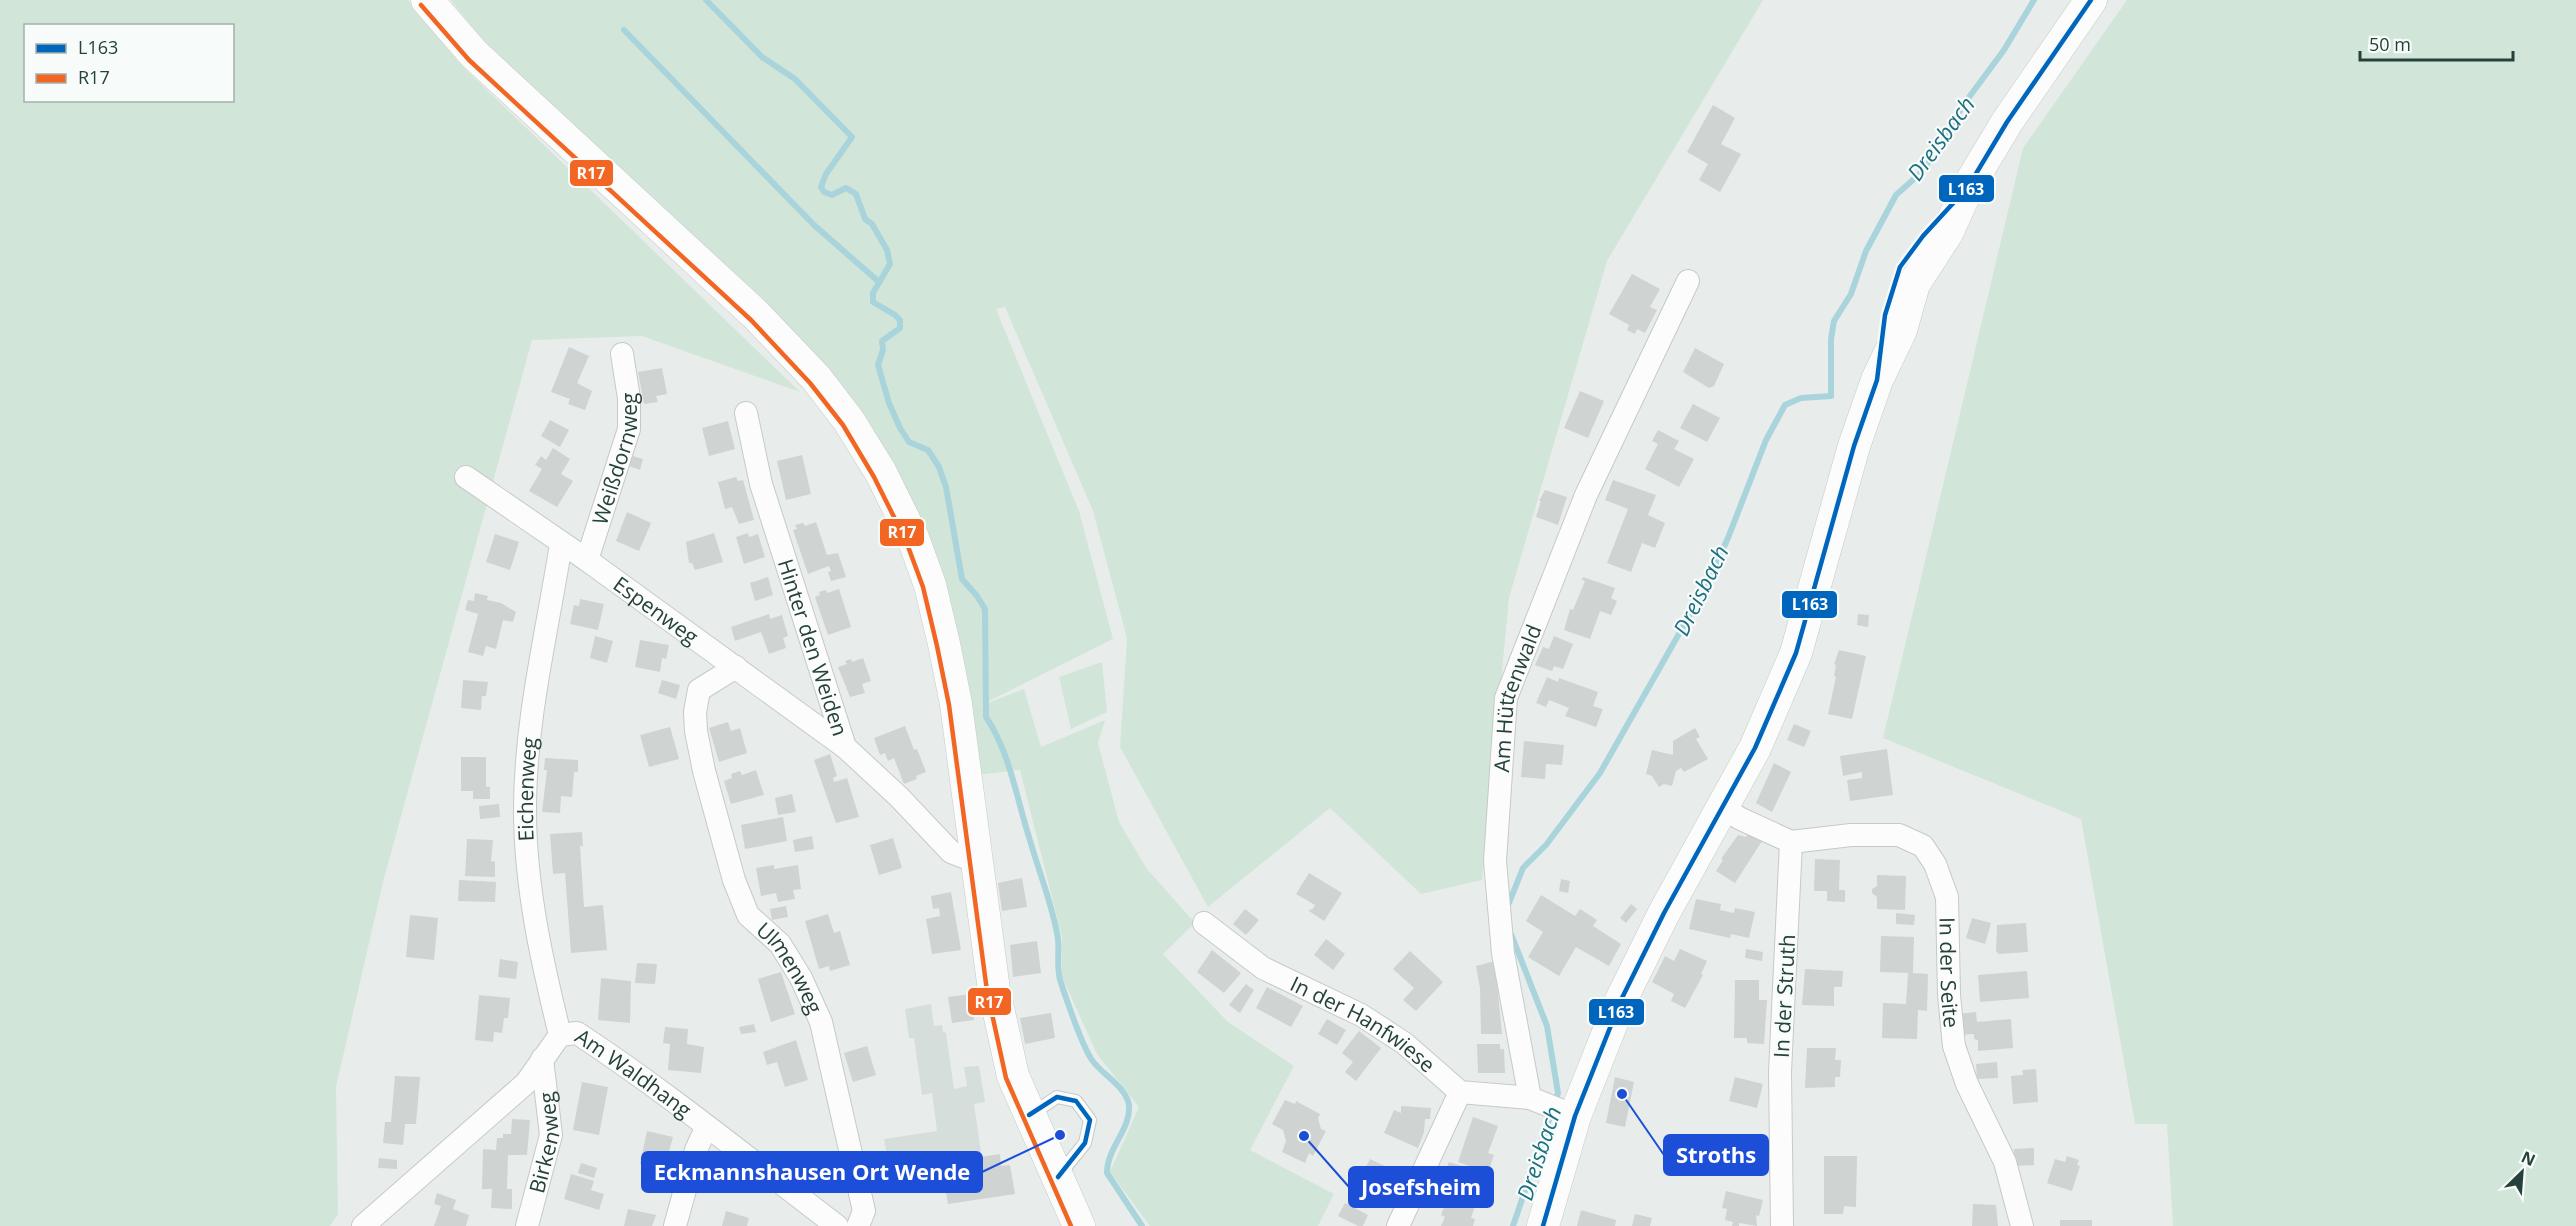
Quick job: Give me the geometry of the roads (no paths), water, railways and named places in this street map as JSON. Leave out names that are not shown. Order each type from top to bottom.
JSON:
[{"type":"main road","points":[[427,0],[474,54],[756,315],[816,378],[849,421],[880,473],[912,538],[930,585],[956,704],[994,990],[1013,1076],[1079,1226]]},
{"type":"main road","points":[[1543,1226],[1552,1108],[1626,991],[1664,913],[1755,748],[1796,653],[1854,446],[1876,380],[1901,330],[1914,284],[1947,233],[1968,187],[2007,122],[2091,0]]},
{"type":"street","name":"Am Hüttenwald","points":[[1552,1108],[1503,953],[1495,861],[1506,698],[1586,495],[1688,281]]},
{"type":"street","name":"Weißdornweg","points":[[587,560],[629,429],[629,398],[622,354]]},
{"type":"street","name":"Hinter den Weiden","points":[[746,413],[761,484],[845,747],[899,797],[951,852],[977,861]]},
{"type":"street","name":"Espenweg","points":[[466,477],[587,560],[845,747]]},
{"type":"street","name":"Eichenweg","points":[[560,1035],[544,970],[528,867],[525,810],[533,700],[561,544]]},
{"type":"street","name":"Ulmenweg","points":[[736,667],[699,690],[695,712],[704,771],[734,880],[748,915],[780,944],[801,978],[820,1022],[864,1211],[858,1226]]},
{"type":"street","points":[[1724,807],[1739,818],[1791,842]]},
{"type":"street","name":"In der Seite","points":[[1791,842],[1851,835],[1899,834],[1923,846],[1935,864],[1947,897],[1948,995],[1954,1046],[1967,1084],[2005,1162],[2022,1226]]},
{"type":"street","name":"In der Struth","points":[[1782,1226],[1780,1072],[1791,842]]},
{"type":"street","name":"In der Hanfwiese","points":[[1204,923],[1263,968],[1361,1015],[1404,1043],[1460,1092]]},
{"type":"street","name":"Am Waldhang","points":[[363,1226],[526,1083],[560,1035],[577,1033],[643,1077],[706,1128],[837,1226]]},
{"type":"street","name":"Birkenweg","points":[[527,1226],[551,1135],[542,1059]]},
{"type":"street","points":[[1398,1226],[1460,1092],[1552,1108]]},
{"type":"street","points":[[675,1226],[696,1150],[706,1128]]},
{"type":"lane","points":[[1029,1115],[1057,1097],[1076,1101],[1090,1120],[1084,1143],[1058,1177]]},
{"type":"waterway","points":[[706,0],[762,57],[795,79],[852,137],[826,174],[821,187],[824,192],[832,195],[846,188],[856,194],[865,219],[872,224],[887,250],[890,264],[873,293],[873,302],[895,315],[900,320],[900,328],[882,341],[883,350],[878,365],[889,403],[900,428],[909,442],[928,450],[939,467],[946,487],[962,579],[985,609],[986,717],[1007,760],[1048,897],[1058,939],[1059,977],[1075,1023],[1092,1060],[1127,1098],[1129,1114],[1111,1155],[1107,1173],[1142,1226]]},
{"type":"waterway","name":"Dreisbach","points":[[1509,903],[1523,868],[1546,845],[1600,773],[1705,588],[1728,538],[1766,440],[1785,405],[1801,398],[1831,396],[1831,339],[1834,321],[1851,294],[1866,251],[1896,195],[1923,171],[1964,104],[2004,50],[2034,0]]},
{"type":"waterway","points":[[624,30],[814,225],[879,282]]},
{"type":"waterway","name":"Dreisbach","points":[[1511,934],[1547,1026],[1558,1093],[1513,1226]]},
{"type":"place","name":"Stroths","points":[[1622,1094]]},
{"type":"place","name":"Eckmannshausen Ort Wende","points":[[1060,1135]]},
{"type":"place","name":"Josefsheim","points":[[1304,1136]]}]
